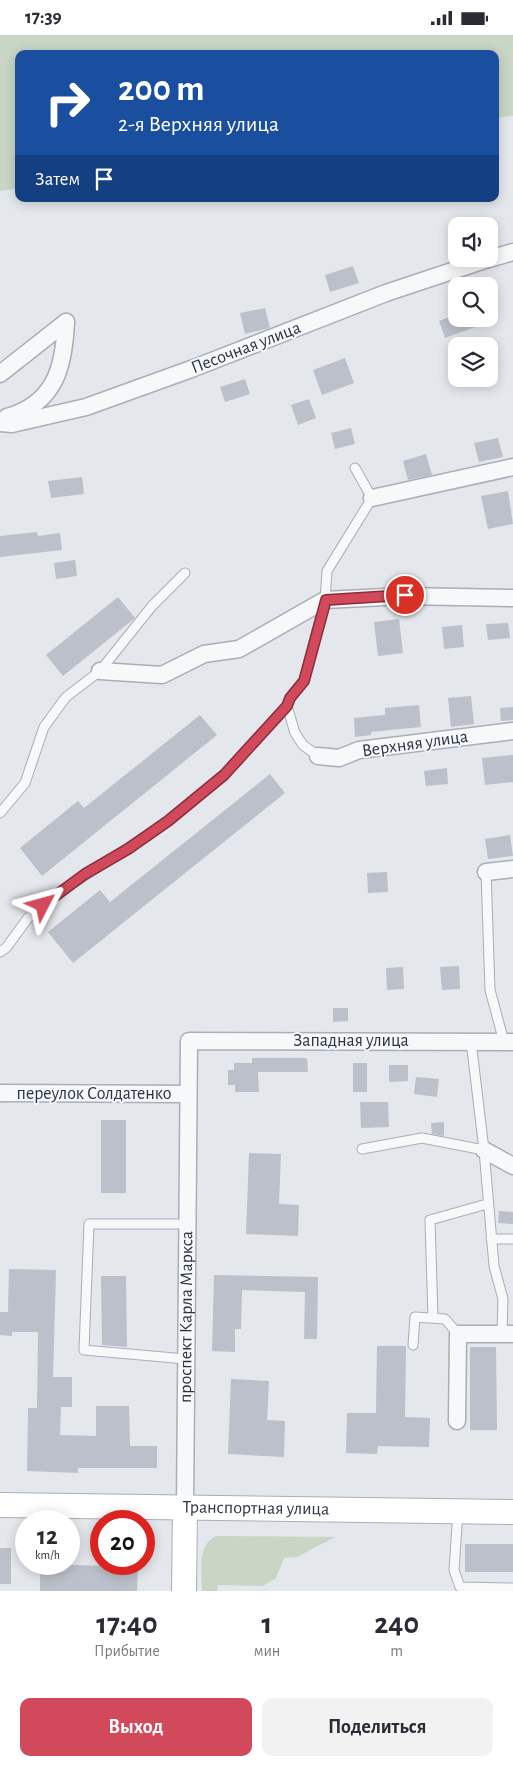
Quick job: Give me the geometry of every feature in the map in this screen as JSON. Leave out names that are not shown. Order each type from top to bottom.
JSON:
[{"type":"main road","name":"Транспортная улица","points":[[0,1505],[513,1512]]},
{"type":"main road","name":"проспект Карла Маркса","points":[[184,1591],[185,1509]]},
{"type":"street","name":"Песочная улица","points":[[498,256],[513,252]]},
{"type":"street","name":"Песочная улица","points":[[0,423],[12,424],[86,407],[194,368],[386,293],[464,267]]},
{"type":"street","points":[[0,374],[66,322],[65,350],[52,389],[21,413],[0,419]]},
{"type":"street","points":[[372,498],[513,467]]},
{"type":"street","points":[[100,671],[162,675],[204,654],[238,649],[326,600],[405,595],[513,598]]},
{"type":"street","name":"Верхняя улица","points":[[318,756],[339,758],[359,751],[513,731]]},
{"type":"street","points":[[486,871],[513,869]]},
{"type":"street","name":"Западная улица","points":[[189,1041],[509,1042]]},
{"type":"street","name":"проспект Карла Маркса","points":[[185,1509],[189,1041]]},
{"type":"street","name":"переулок Солдатенко","points":[[0,1093],[188,1094]]},
{"type":"street","points":[[484,1150],[513,1166]]},
{"type":"street","points":[[457,1421],[458,1333],[507,1334]]},
{"type":"lane","points":[[0,952],[6,948],[28,918],[58,893],[168,821],[224,775],[287,706],[290,698],[304,681],[326,600],[327,571],[372,498],[355,468]]},
{"type":"lane","points":[[0,813],[25,783],[44,727],[66,697],[100,671],[152,606],[185,573]]},
{"type":"lane","points":[[287,706],[295,733],[303,745],[318,756]]},
{"type":"lane","points":[[486,871],[490,991],[509,1042]]},
{"type":"lane","points":[[471,1041],[484,1150],[487,1205],[494,1266],[504,1299],[507,1334]]},
{"type":"lane","points":[[362,1149],[422,1138],[484,1150]]},
{"type":"lane","points":[[433,1319],[430,1220],[487,1205]]},
{"type":"lane","points":[[186,1359],[84,1350],[89,1223],[187,1223]]},
{"type":"lane","points":[[491,1239],[513,1239]]},
{"type":"lane","points":[[413,1345],[415,1317],[445,1319],[458,1333]]},
{"type":"lane","points":[[458,1511],[454,1570],[460,1587],[513,1588]]},
{"type":"green space","points":[[0,35],[513,35],[513,116],[499,118],[499,50],[15,50],[15,189],[0,191]]},
{"type":"green space","points":[[216,1536],[335,1537],[297,1557],[284,1558],[276,1578],[263,1586],[218,1585],[217,1591],[202,1591],[201,1568],[203,1553],[205,1546]]},
{"type":"building","points":[[353,266],[359,283],[330,292],[325,275]]},
{"type":"building","points":[[265,308],[270,328],[245,334],[240,313]]},
{"type":"building","points":[[448,317],[448,327],[475,327],[445,338],[439,321]]},
{"type":"building","points":[[345,358],[354,383],[322,395],[313,370]]},
{"type":"building","points":[[245,379],[250,394],[225,402],[220,387]]},
{"type":"building","points":[[309,399],[316,418],[298,425],[291,405]]},
{"type":"building","points":[[351,428],[355,444],[335,449],[331,433]]},
{"type":"building","points":[[498,438],[503,457],[479,462],[474,443]]},
{"type":"building","points":[[426,454],[432,475],[408,480],[403,461]]},
{"type":"building","points":[[82,477],[84,494],[51,498],[48,481]]},
{"type":"building","points":[[508,491],[513,524],[488,529],[481,496]]},
{"type":"building","points":[[37,532],[38,536],[60,533],[62,550],[0,557],[0,536]]},
{"type":"building","points":[[75,560],[77,576],[56,579],[54,563]]},
{"type":"building","points":[[118,597],[135,618],[63,676],[46,655]]},
{"type":"building","points":[[399,619],[403,653],[378,656],[374,622]]},
{"type":"building","points":[[508,623],[510,638],[488,640],[486,624]]},
{"type":"building","points":[[462,625],[464,647],[444,649],[442,627]]},
{"type":"building","points":[[471,696],[474,724],[451,727],[448,698]]},
{"type":"building","points":[[419,705],[421,727],[371,732],[371,735],[355,737],[354,718],[385,715],[385,708]]},
{"type":"building","points":[[513,707],[513,720],[501,721],[500,708]]},
{"type":"building","points":[[200,715],[217,735],[42,876],[20,848],[78,801],[84,808]]},
{"type":"building","points":[[513,755],[513,782],[485,785],[482,758]]},
{"type":"building","points":[[447,768],[448,784],[426,786],[424,771]]},
{"type":"building","points":[[270,774],[285,793],[73,963],[48,932],[100,890],[110,902]]},
{"type":"building","points":[[510,835],[513,856],[488,859],[485,839]]},
{"type":"building","points":[[387,872],[388,892],[368,893],[367,873]]},
{"type":"building","points":[[459,966],[460,989],[442,990],[440,967]]},
{"type":"building","points":[[403,967],[404,989],[387,990],[386,968]]},
{"type":"building","points":[[333,1008],[348,1008],[348,1021],[333,1022]]},
{"type":"building","points":[[252,1058],[307,1058],[308,1072],[258,1072],[259,1092],[235,1092],[235,1085],[228,1085],[228,1070],[234,1070],[234,1063],[252,1063]]},
{"type":"building","points":[[353,1063],[367,1063],[367,1092],[353,1092]]},
{"type":"building","points":[[389,1065],[408,1065],[408,1081],[389,1082]]},
{"type":"building","points":[[416,1077],[439,1079],[437,1097],[414,1094]]},
{"type":"building","points":[[360,1102],[388,1102],[389,1127],[361,1128]]},
{"type":"building","points":[[101,1120],[126,1120],[126,1193],[101,1193]]},
{"type":"building","points":[[444,1122],[444,1136],[432,1134],[431,1123]]},
{"type":"building","points":[[249,1153],[281,1154],[279,1204],[299,1205],[298,1236],[246,1234]]},
{"type":"building","points":[[499,1211],[513,1212],[513,1224],[498,1223]]},
{"type":"building","points":[[9,1269],[56,1270],[53,1377],[72,1377],[72,1407],[61,1407],[60,1435],[96,1436],[96,1406],[129,1406],[130,1446],[157,1446],[157,1468],[78,1468],[78,1473],[27,1471],[28,1408],[37,1408],[38,1332],[12,1332],[12,1336],[0,1335],[0,1312],[8,1312]]},
{"type":"building","points":[[214,1275],[318,1277],[317,1339],[304,1339],[305,1292],[242,1290],[241,1329],[235,1329],[235,1352],[212,1351]]},
{"type":"building","points":[[101,1276],[126,1276],[127,1347],[102,1345]]},
{"type":"building","points":[[377,1346],[406,1346],[405,1417],[430,1418],[429,1447],[378,1446],[377,1454],[346,1453],[347,1413],[376,1413]]},
{"type":"building","points":[[470,1347],[496,1347],[497,1430],[470,1430]]},
{"type":"building","points":[[231,1379],[269,1381],[267,1420],[285,1421],[284,1457],[228,1454]]},
{"type":"building","points":[[465,1544],[513,1544],[513,1572],[465,1572]]},
{"type":"building","points":[[0,1548],[11,1548],[11,1584],[0,1584]]},
{"type":"building","points":[[80,1565],[90,1565],[90,1575],[138,1575],[137,1591],[40,1591],[40,1575],[80,1575]]},
{"type":"route","points":[[43,905],[85,874],[128,849],[168,821],[224,775],[251,746],[287,706],[290,698],[304,681],[326,600],[405,595]]}]
